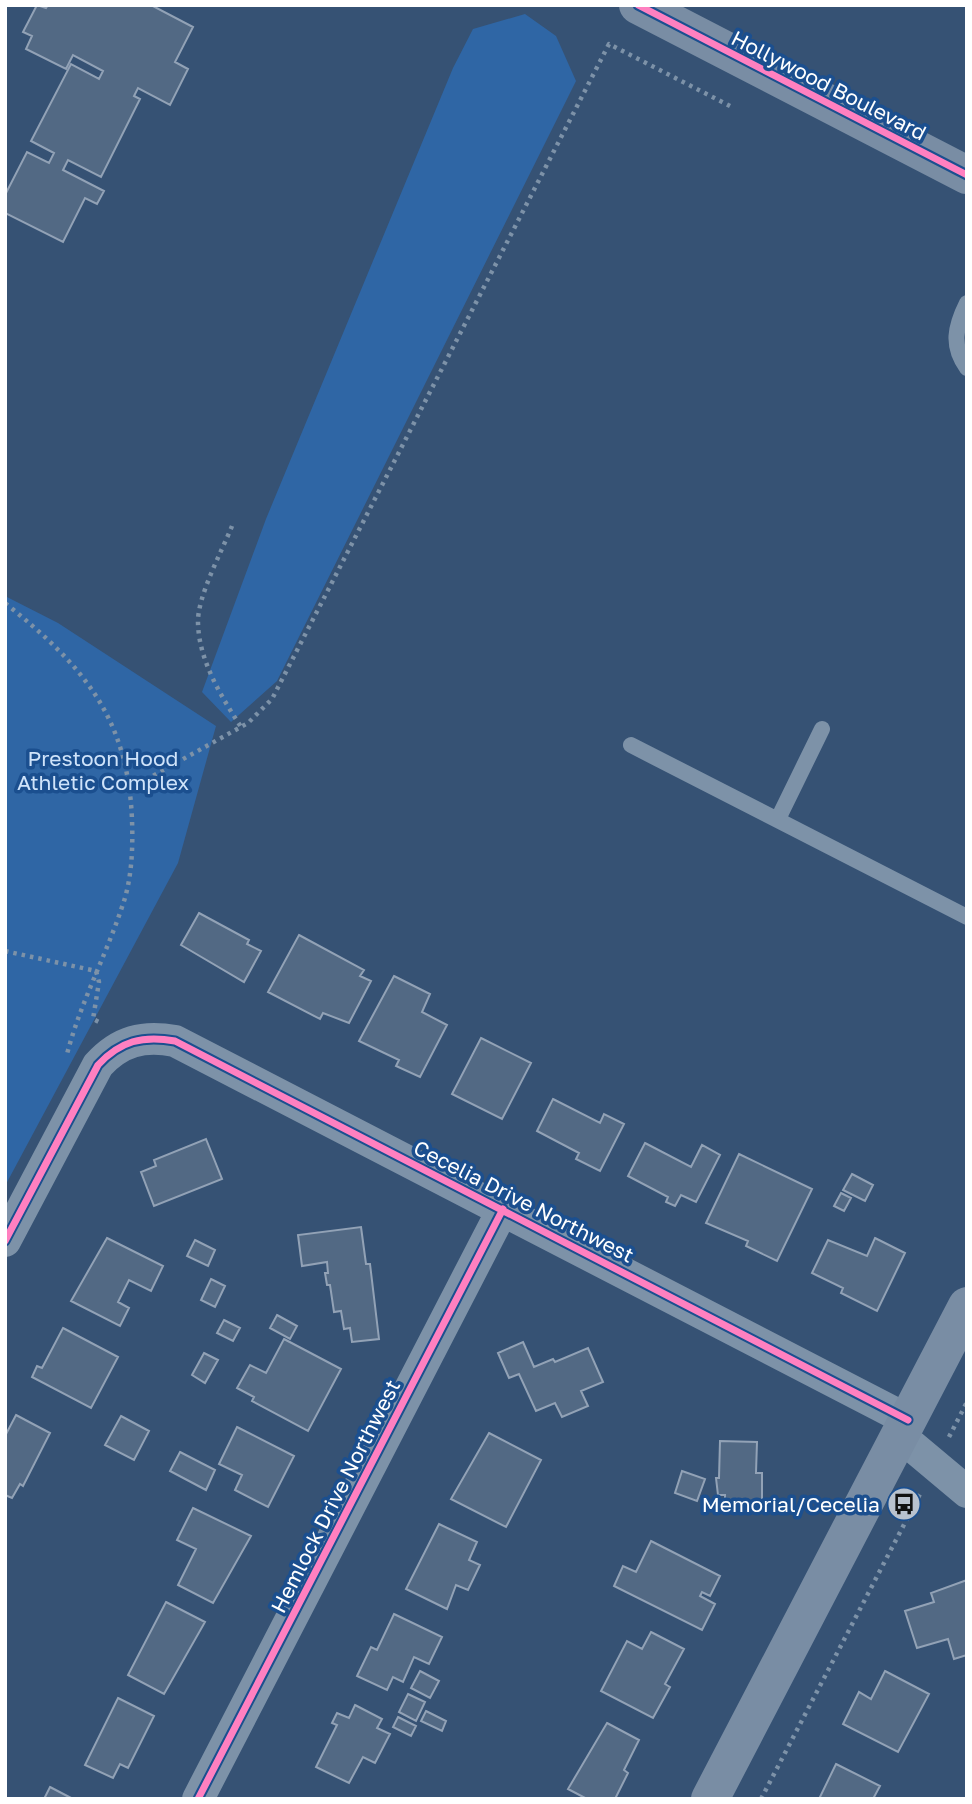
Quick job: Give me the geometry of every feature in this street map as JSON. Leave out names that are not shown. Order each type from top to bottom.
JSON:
[{"type":"street","name":"Hollywood Boulevard","points":[[638,5],[676,14],[967,176]]},
{"type":"street","name":"Cecelia Drive Northwest","points":[[5,1241],[98,1065],[118,1046],[149,1036],[175,1041],[503,1209],[904,1427],[934,1465],[967,1492]]},
{"type":"street","name":"Hemlock Drive Northwest","points":[[198,1799],[503,1209]]},
{"type":"street","points":[[710,1799],[967,1306]]},
{"type":"lane","points":[[967,303],[954,339],[959,357],[967,368]]},
{"type":"lane","points":[[778,819],[822,729]]},
{"type":"lane","points":[[631,745],[967,917]]},
{"type":"path","points":[[131,788],[240,727],[272,699],[288,674],[609,44],[730,106]]},
{"type":"path","points":[[232,526],[198,621],[203,651],[216,688],[240,727]]},
{"type":"path","points":[[5,603],[54,642],[85,677],[113,727],[126,760],[131,788],[133,839],[124,903],[79,1008],[65,1062]]},
{"type":"path","points":[[5,951],[96,971]]},
{"type":"path","points":[[761,1799],[967,1402]]},
{"type":"green space","points":[[525,14],[556,36],[576,81],[277,681],[231,722],[202,692],[266,519],[453,68],[473,29]]},
{"type":"green space","name":"Prestoon Hood Athletic Complex","points":[[5,596],[58,623],[216,726],[178,863],[5,1186]]},
{"type":"building","points":[[37,5],[46,8],[48,5],[151,5],[193,27],[175,62],[188,69],[170,105],[138,88],[134,96],[140,99],[101,177],[68,160],[63,170],[104,191],[97,204],[85,198],[63,242],[5,213],[5,195],[27,152],[49,163],[54,153],[31,141],[71,64],[99,79],[103,71],[73,55],[66,69],[26,49],[32,36],[23,32]]},
{"type":"building","points":[[199,913],[249,940],[247,944],[261,951],[244,982],[181,945]]},
{"type":"building","points":[[299,935],[364,970],[360,976],[371,981],[349,1023],[323,1013],[320,1019],[268,992]]},
{"type":"building","points":[[394,976],[430,994],[422,1012],[447,1025],[420,1077],[396,1066],[399,1060],[359,1041]]},
{"type":"building","points":[[481,1038],[531,1063],[502,1119],[452,1094]]},
{"type":"building","points":[[553,1099],[600,1123],[604,1114],[624,1124],[600,1171],[576,1159],[579,1153],[537,1131]]},
{"type":"building","points":[[206,1139],[222,1179],[154,1206],[141,1172],[156,1166],[154,1160]]},
{"type":"building","points":[[645,1143],[691,1167],[702,1145],[720,1155],[696,1202],[681,1195],[675,1206],[666,1202],[668,1197],[628,1176]]},
{"type":"building","points":[[739,1154],[812,1189],[777,1261],[746,1246],[748,1241],[706,1223]]},
{"type":"building","points":[[852,1174],[873,1185],[865,1201],[843,1190]]},
{"type":"building","points":[[841,1193],[851,1198],[844,1211],[834,1206]]},
{"type":"building","points":[[361,1227],[366,1264],[370,1264],[379,1339],[352,1342],[350,1328],[344,1329],[341,1311],[334,1312],[330,1285],[327,1285],[325,1273],[328,1273],[327,1262],[302,1266],[298,1235]]},
{"type":"building","points":[[107,1238],[163,1266],[151,1291],[129,1280],[118,1302],[129,1308],[120,1326],[71,1301]]},
{"type":"building","points":[[875,1238],[905,1253],[877,1311],[841,1293],[843,1288],[812,1273],[828,1240],[867,1256]]},
{"type":"building","points":[[195,1240],[215,1250],[208,1266],[187,1256]]},
{"type":"building","points":[[211,1279],[225,1286],[215,1307],[201,1300]]},
{"type":"building","points":[[277,1315],[297,1326],[290,1339],[270,1328]]},
{"type":"building","points":[[224,1320],[240,1328],[233,1341],[217,1333]]},
{"type":"building","points":[[63,1328],[118,1357],[91,1408],[32,1377],[37,1366],[42,1368]]},
{"type":"building","points":[[284,1339],[341,1369],[308,1431],[252,1401],[254,1397],[237,1388],[250,1365],[266,1373]]},
{"type":"building","points":[[523,1342],[534,1367],[553,1359],[555,1362],[588,1348],[603,1382],[581,1391],[588,1406],[562,1417],[555,1403],[536,1411],[519,1374],[509,1378],[498,1353]]},
{"type":"building","points":[[204,1353],[218,1360],[205,1383],[192,1375]]},
{"type":"building","points":[[16,1415],[50,1433],[23,1486],[20,1484],[12,1498],[5,1495],[5,1436]]},
{"type":"building","points":[[121,1416],[149,1431],[134,1460],[105,1445]]},
{"type":"building","points":[[237,1427],[294,1456],[268,1507],[235,1490],[242,1475],[219,1464]]},
{"type":"building","points":[[489,1433],[541,1460],[506,1527],[451,1499]]},
{"type":"building","points":[[720,1441],[757,1442],[756,1473],[762,1473],[762,1503],[725,1502],[725,1495],[718,1495],[716,1478],[719,1478]]},
{"type":"building","points":[[180,1452],[215,1470],[206,1490],[170,1471]]},
{"type":"building","points":[[682,1471],[705,1479],[697,1501],[675,1493]]},
{"type":"building","points":[[193,1508],[251,1536],[213,1603],[178,1585],[196,1549],[177,1540]]},
{"type":"building","points":[[439,1524],[477,1542],[469,1560],[480,1565],[468,1590],[456,1585],[447,1609],[406,1589]]},
{"type":"building","points":[[651,1541],[720,1576],[710,1596],[702,1592],[700,1596],[715,1604],[702,1630],[614,1586],[623,1566],[636,1572]]},
{"type":"building","points":[[967,1580],[967,1655],[954,1659],[948,1639],[917,1648],[905,1611],[934,1602],[931,1593]]},
{"type":"building","points":[[166,1602],[205,1622],[164,1694],[128,1675]]},
{"type":"building","points":[[394,1614],[442,1637],[429,1664],[414,1657],[403,1682],[393,1677],[387,1690],[357,1676],[371,1647],[377,1650]]},
{"type":"building","points":[[651,1632],[684,1649],[665,1684],[670,1687],[653,1718],[601,1691],[627,1641],[642,1649]]},
{"type":"building","points":[[420,1671],[439,1681],[430,1698],[411,1688]]},
{"type":"building","points":[[885,1671],[929,1694],[898,1752],[843,1724],[859,1692],[871,1699]]},
{"type":"building","points":[[408,1694],[425,1702],[416,1721],[399,1712]]},
{"type":"building","points":[[118,1698],[154,1716],[128,1768],[120,1764],[113,1778],[85,1765]]},
{"type":"building","points":[[355,1705],[382,1719],[377,1728],[390,1734],[375,1763],[363,1757],[349,1783],[316,1767],[337,1725],[332,1723],[337,1713],[349,1718]]},
{"type":"building","points":[[426,1711],[446,1721],[442,1731],[421,1721]]},
{"type":"building","points":[[398,1717],[416,1726],[411,1736],[393,1727]]},
{"type":"building","points":[[607,1723],[639,1740],[624,1770],[628,1773],[615,1799],[587,1799],[568,1789]]},
{"type":"building","points":[[836,1764],[880,1786],[873,1799],[819,1799]]},
{"type":"building","points":[[50,1787],[73,1799],[44,1799]]},
{"type":"cycle path","points":[[638,5],[967,175]]},
{"type":"cycle path","points":[[5,1241],[98,1065],[115,1050],[133,1042],[153,1039],[175,1041],[908,1420]]},
{"type":"cycle path","points":[[198,1799],[503,1209]]},
{"type":"place","name":"Memorial/Cecelia","points":[[904,1504]]}]
